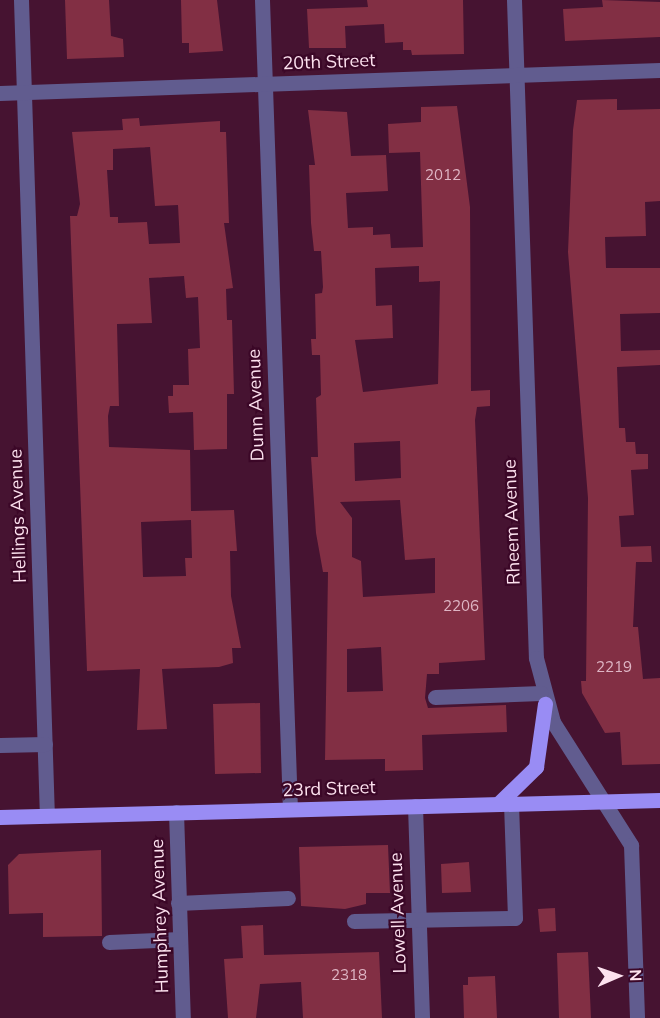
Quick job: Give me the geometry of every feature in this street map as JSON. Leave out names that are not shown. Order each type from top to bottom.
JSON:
[{"type":"main road","points":[[505,803],[536,767],[543,699]]},
{"type":"main road","name":"23rd Street","points":[[0,817],[660,800]]},
{"type":"street","name":"Hellings Avenue","points":[[21,0],[47,816]]},
{"type":"street","name":"Dunn Avenue","points":[[262,0],[290,809]]},
{"type":"street","name":"Rheem Avenue","points":[[514,0],[543,699],[602,802],[631,845],[637,1018]]},
{"type":"street","name":"20th Street","points":[[0,93],[660,70]]},
{"type":"street","points":[[435,697],[543,699]]},
{"type":"street","points":[[0,745],[45,744]]},
{"type":"street","points":[[354,921],[515,918],[505,803]]},
{"type":"street","name":"Lowell Avenue","points":[[415,806],[422,1018]]},
{"type":"street","name":"Humphrey Avenue","points":[[176,812],[183,1018]]},
{"type":"street","points":[[178,903],[288,898]]},
{"type":"street","points":[[109,942],[180,939]]},
{"type":"building","points":[[65,0],[109,0],[111,36],[123,39],[124,57],[67,59]]},
{"type":"building","points":[[181,0],[217,0],[223,51],[189,53],[189,43],[182,43]]},
{"type":"building","points":[[367,0],[463,0],[464,54],[412,55],[411,50],[403,50],[403,42],[385,43],[384,24],[345,26],[346,48],[309,48],[307,9],[368,7]]},
{"type":"building","points":[[602,0],[660,2],[660,37],[565,41],[563,9],[603,7]]},
{"type":"building","points":[[617,99],[617,110],[660,109],[660,201],[645,202],[646,236],[605,237],[606,268],[660,268],[660,313],[620,314],[621,351],[660,350],[660,365],[617,367],[619,428],[625,428],[626,442],[635,442],[636,454],[648,454],[648,469],[631,470],[634,515],[619,516],[621,547],[651,546],[652,562],[636,562],[633,627],[638,627],[643,679],[660,678],[660,764],[622,765],[620,732],[605,733],[582,693],[581,681],[586,681],[588,498],[568,252],[573,130],[577,100]]},
{"type":"building","points":[[457,106],[470,207],[471,391],[490,390],[490,406],[477,407],[475,420],[485,660],[439,663],[439,674],[427,674],[425,698],[428,708],[506,705],[507,732],[422,735],[423,770],[385,771],[385,759],[325,760],[328,572],[323,572],[316,533],[311,457],[318,457],[316,398],[321,395],[320,355],[312,355],[311,339],[316,339],[315,294],[322,293],[323,287],[321,251],[314,251],[311,223],[309,165],[315,165],[308,110],[347,112],[351,156],[386,155],[388,191],[346,193],[348,228],[373,227],[373,235],[390,234],[391,248],[423,247],[420,152],[389,153],[388,124],[421,122],[421,107]],"holes":[[[419,266],[419,282],[440,281],[438,384],[363,392],[355,340],[393,338],[392,305],[376,306],[375,268]],[[400,441],[401,478],[355,481],[354,443]],[[400,500],[405,560],[435,558],[435,593],[363,597],[361,561],[352,557],[352,518],[340,502]],[[381,647],[383,691],[347,692],[347,649]]]},
{"type":"building","points":[[139,118],[140,126],[220,121],[220,132],[226,132],[229,223],[224,223],[233,288],[226,289],[227,320],[232,320],[234,394],[227,394],[227,449],[194,450],[193,412],[169,413],[168,396],[173,396],[173,385],[189,385],[188,349],[200,348],[198,297],[186,298],[184,276],[149,278],[152,323],[117,324],[119,406],[110,406],[109,447],[190,450],[191,511],[234,510],[237,551],[230,551],[231,596],[241,648],[232,648],[233,663],[219,667],[162,669],[167,729],[137,730],[140,669],[87,671],[70,216],[77,216],[80,204],[72,132],[123,130],[122,119]],"holes":[[[150,147],[155,206],[178,205],[180,243],[149,244],[147,222],[118,223],[118,217],[110,217],[107,170],[113,170],[113,149]],[[191,520],[192,558],[185,558],[186,576],[143,577],[141,522]]]},
{"type":"building","points":[[260,703],[261,773],[215,774],[213,704]]},
{"type":"building","points":[[388,845],[390,893],[366,893],[366,904],[345,909],[301,906],[299,847]]},
{"type":"building","points":[[101,850],[102,936],[43,937],[43,913],[9,914],[8,865],[19,854]]},
{"type":"building","points":[[469,862],[471,892],[442,893],[441,864]]},
{"type":"building","points":[[555,908],[556,931],[540,932],[538,909]]},
{"type":"building","points":[[263,925],[264,955],[379,952],[382,1018],[303,1018],[301,982],[260,984],[256,1018],[228,1018],[224,959],[243,958],[241,926]]},
{"type":"building","points":[[588,952],[591,1018],[559,1018],[557,953]]},
{"type":"building","points":[[495,976],[497,1018],[464,1018],[463,985],[468,985],[468,977]]}]
